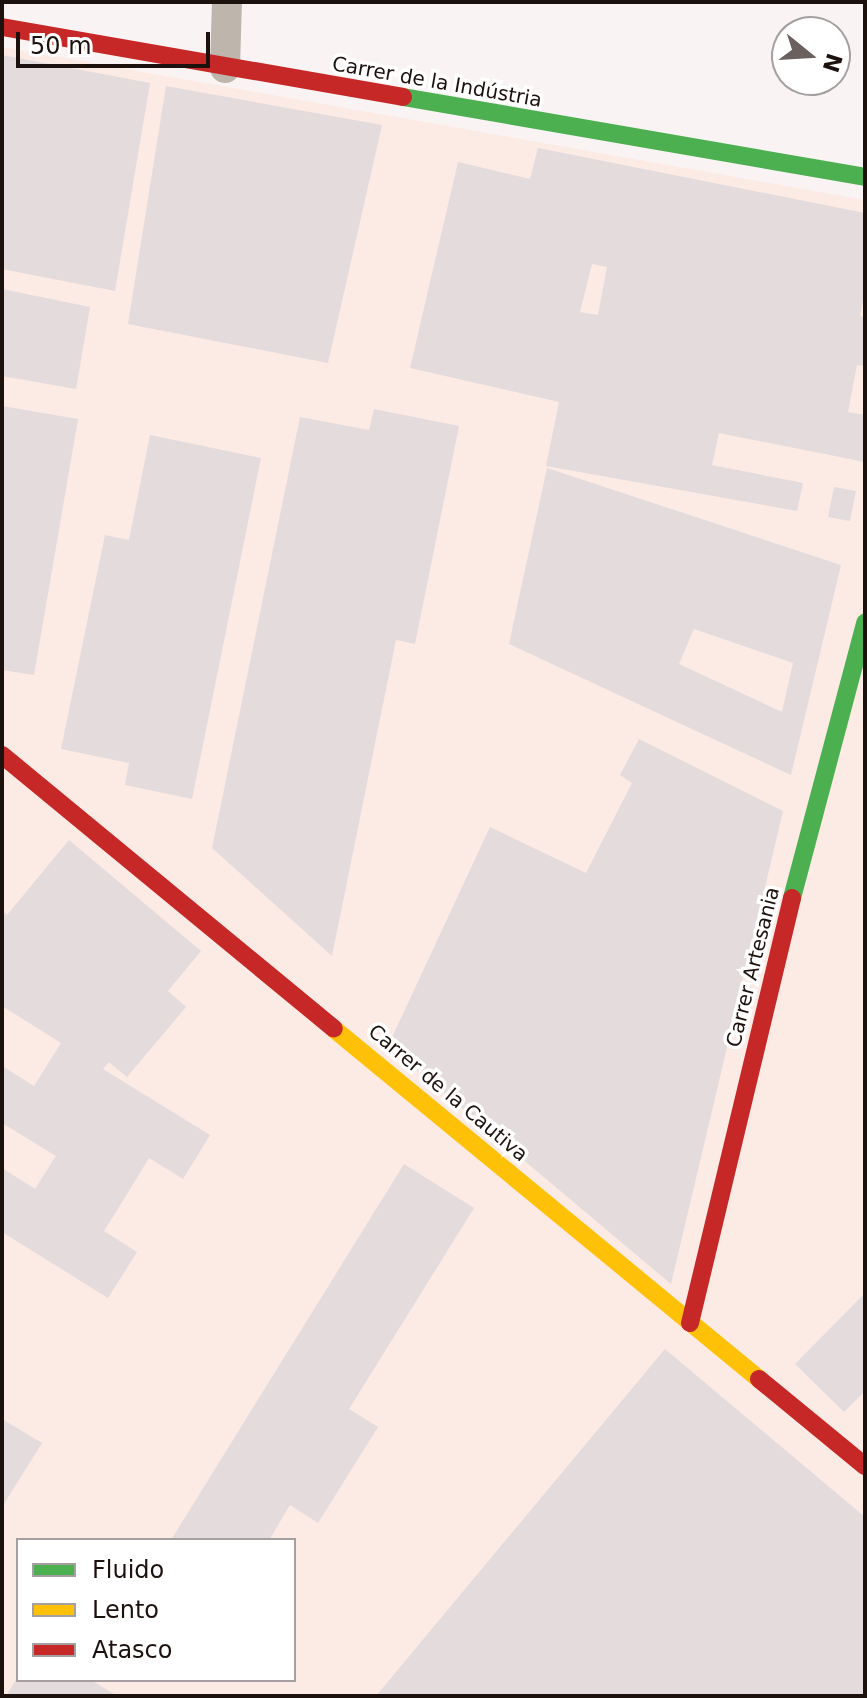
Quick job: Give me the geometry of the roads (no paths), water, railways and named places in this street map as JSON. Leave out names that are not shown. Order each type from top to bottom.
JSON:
[{"type":"street","points":[[225,68],[227,2]]},
{"type":"street","name":"Carrer de la Indústria","points":[[2,27],[865,177]]},
{"type":"street","name":"Carrer Artesania","points":[[690,1323],[811,821],[865,623]]},
{"type":"street","name":"Carrer de la Cautiva","points":[[2,755],[865,1466]]}]
